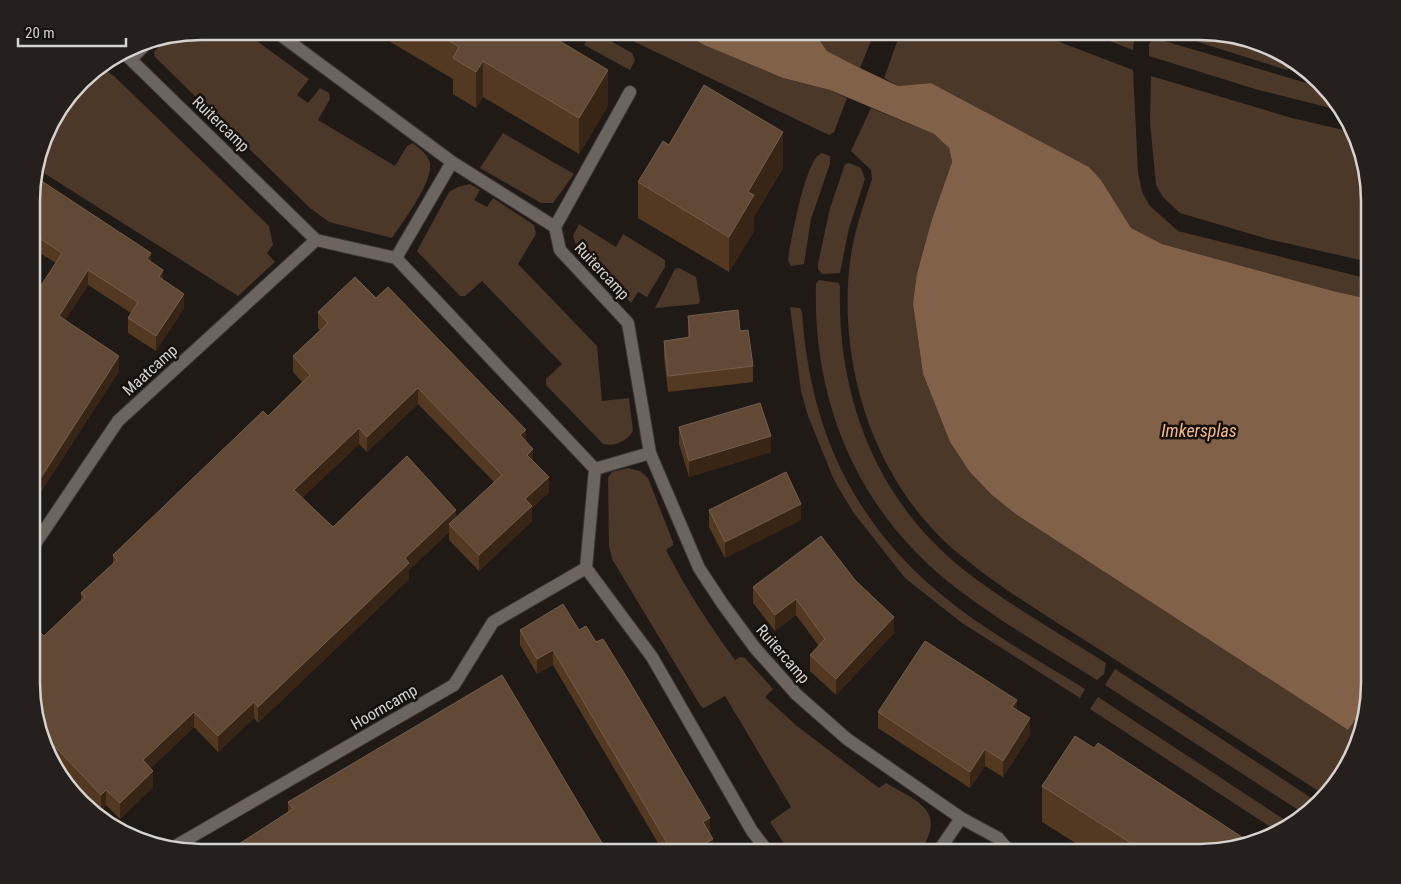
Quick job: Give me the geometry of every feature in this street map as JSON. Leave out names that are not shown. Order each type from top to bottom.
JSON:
[{"type":"street","points":[[287,40],[452,162],[555,227],[630,92]]},
{"type":"street","name":"Ruitercamp","points":[[129,58],[316,240]]},
{"type":"street","points":[[396,258],[452,162]]},
{"type":"street","name":"Ruitercamp","points":[[555,227],[560,250],[628,323],[650,453],[680,526],[700,568],[755,648],[796,694],[847,739],[961,818],[998,838],[1003,844]]},
{"type":"street","points":[[316,240],[396,258],[595,468],[586,568],[652,657],[752,832],[762,844]]},
{"type":"street","name":"Maatcamp","points":[[40,537],[118,421],[316,240]]},
{"type":"street","points":[[595,468],[650,453]]},
{"type":"street","name":"Hoorncamp","points":[[181,843],[454,685],[493,622],[586,568]]},
{"type":"street","points":[[943,844],[961,818]]},
{"type":"shaded area","points":[[255,40],[309,79],[297,95],[308,103],[320,88],[329,93],[330,99],[318,120],[395,166],[407,146],[413,143],[429,160],[428,178],[417,200],[392,238],[329,222],[310,208],[155,57],[154,52],[161,45],[180,41]]},
{"type":"shaded area","points":[[587,40],[609,40],[632,53],[635,60],[630,70],[584,45]]},
{"type":"shaded area","points":[[631,40],[695,40],[783,78],[830,90],[847,98],[834,132],[829,135]]},
{"type":"shaded area","points":[[819,40],[871,40],[860,68],[827,51]]},
{"type":"shaded area","points":[[898,40],[1055,40],[1133,70],[1138,172],[1142,192],[1150,206],[1178,231],[1361,277],[1361,297],[1162,244],[1131,229],[1101,180],[1089,167],[931,83],[898,86],[884,78]]},
{"type":"shaded area","points":[[1107,40],[1134,40],[1133,50]]},
{"type":"shaded area","points":[[1152,40],[1161,40],[1311,84],[1331,108],[1255,89],[1149,56],[1149,44]]},
{"type":"shaded area","points":[[1192,40],[1232,43],[1252,49],[1290,67],[1287,70]]},
{"type":"shaded area","points":[[105,72],[114,76],[269,226],[273,245],[267,253],[275,262],[238,296],[43,172],[52,139],[67,111],[80,95]]},
{"type":"shaded area","points":[[1151,76],[1292,118],[1344,130],[1358,169],[1361,190],[1361,260],[1268,239],[1180,213],[1163,197],[1156,185],[1150,122]]},
{"type":"shaded area","points":[[871,108],[934,134],[949,148],[952,162],[932,219],[913,304],[923,374],[950,442],[969,471],[1017,515],[1348,730],[1358,716],[1344,754],[1334,773],[1319,791],[998,583],[964,558],[933,530],[907,498],[886,462],[869,424],[857,384],[850,343],[848,302],[850,261],[856,229],[872,179],[871,170],[851,151]]},
{"type":"shaded area","points":[[503,133],[574,174],[553,203],[541,203],[480,168]]},
{"type":"shaded area","points":[[822,153],[830,156],[830,164],[811,219],[804,264],[791,266],[788,260],[800,202],[810,169],[816,158]]},
{"type":"shaded area","points":[[849,163],[861,168],[865,179],[849,228],[840,273],[822,274],[818,269],[818,264],[830,208],[845,164]]},
{"type":"shaded area","points":[[470,184],[480,190],[474,200],[487,207],[493,198],[534,225],[536,234],[518,264],[597,346],[602,401],[629,398],[633,431],[624,440],[612,445],[603,444],[546,385],[546,379],[562,364],[482,281],[465,296],[460,296],[417,251],[449,192]]},
{"type":"shaded area","points":[[579,224],[616,247],[623,234],[665,260],[665,267],[647,297],[638,292],[631,303],[576,245],[573,236]]},
{"type":"shaded area","points":[[679,268],[696,277],[700,301],[698,304],[655,308],[675,269]]},
{"type":"shaded area","points":[[819,280],[839,283],[841,328],[846,368],[855,406],[868,444],[885,479],[907,512],[933,542],[981,583],[1106,663],[1104,674],[1097,680],[976,603],[925,562],[895,529],[870,493],[849,455],[834,415],[823,373],[817,329],[816,283]]},
{"type":"shaded area","points":[[790,307],[800,308],[802,312],[812,385],[821,419],[833,452],[848,483],[867,514],[889,542],[933,588],[974,620],[1085,689],[1080,698],[962,623],[905,578],[853,512],[834,480],[808,416],[801,391]]},
{"type":"shaded area","points":[[628,468],[640,471],[648,478],[673,542],[673,545],[666,550],[698,606],[735,660],[740,657],[745,658],[773,689],[765,697],[798,727],[879,788],[886,783],[909,796],[926,809],[930,817],[931,827],[925,844],[784,844],[770,822],[791,807],[725,696],[706,707],[703,708],[700,705],[612,559],[609,546],[608,478],[612,472]]},
{"type":"shaded area","points":[[1115,669],[1312,799],[1299,810],[1105,685]]},
{"type":"shaded area","points":[[1098,697],[1285,820],[1271,827],[1090,709]]},
{"type":"water","name":"Imkersplas","points":[[695,40],[819,40],[827,51],[898,86],[931,83],[1089,167],[1101,180],[1131,228],[1162,244],[1361,297],[1361,694],[1358,716],[1348,730],[1017,515],[992,495],[969,471],[950,442],[923,374],[913,304],[917,274],[932,219],[952,162],[949,148],[934,134],[830,90],[783,78]]},
{"type":"building","points":[[448,40],[558,40],[608,70],[579,118],[483,61],[476,72],[453,58],[459,47]]},
{"type":"building","points":[[704,85],[783,132],[748,192],[754,195],[729,237],[638,182],[663,141],[669,145]]},
{"type":"building","points":[[41,181],[151,253],[147,259],[163,270],[159,277],[184,294],[156,336],[128,318],[138,302],[88,270],[59,316],[119,356],[40,479],[40,287],[62,253],[40,239]]},
{"type":"building","points":[[355,277],[376,298],[388,287],[526,430],[520,435],[533,449],[527,455],[549,477],[525,499],[532,506],[479,555],[449,524],[502,475],[418,388],[367,437],[359,428],[294,490],[333,527],[407,456],[456,510],[405,558],[409,563],[258,707],[254,702],[218,736],[194,712],[143,760],[153,771],[120,803],[106,790],[101,795],[51,743],[41,704],[40,632],[44,636],[85,597],[81,593],[117,560],[113,555],[263,411],[268,416],[310,375],[293,356],[328,323],[318,312]]},
{"type":"building","points":[[738,310],[740,331],[748,330],[753,366],[668,376],[664,341],[690,337],[688,316]]},
{"type":"building","points":[[760,403],[771,436],[689,461],[679,427]]},
{"type":"building","points":[[786,472],[801,504],[725,542],[709,510]]},
{"type":"building","points":[[821,536],[855,580],[894,617],[836,679],[810,655],[825,639],[796,599],[775,615],[753,587]]},
{"type":"building","points":[[563,604],[579,630],[586,626],[596,642],[603,639],[710,818],[703,822],[713,839],[706,844],[668,844],[553,650],[537,659],[520,630]]},
{"type":"building","points":[[925,641],[1017,700],[1012,707],[1030,718],[1003,761],[985,749],[970,772],[878,712]]},
{"type":"building","points":[[502,675],[603,844],[239,844],[293,809],[288,802]]},
{"type":"building","points":[[1075,736],[1094,748],[1098,743],[1243,838],[1211,844],[1133,844],[1042,786]]}]
